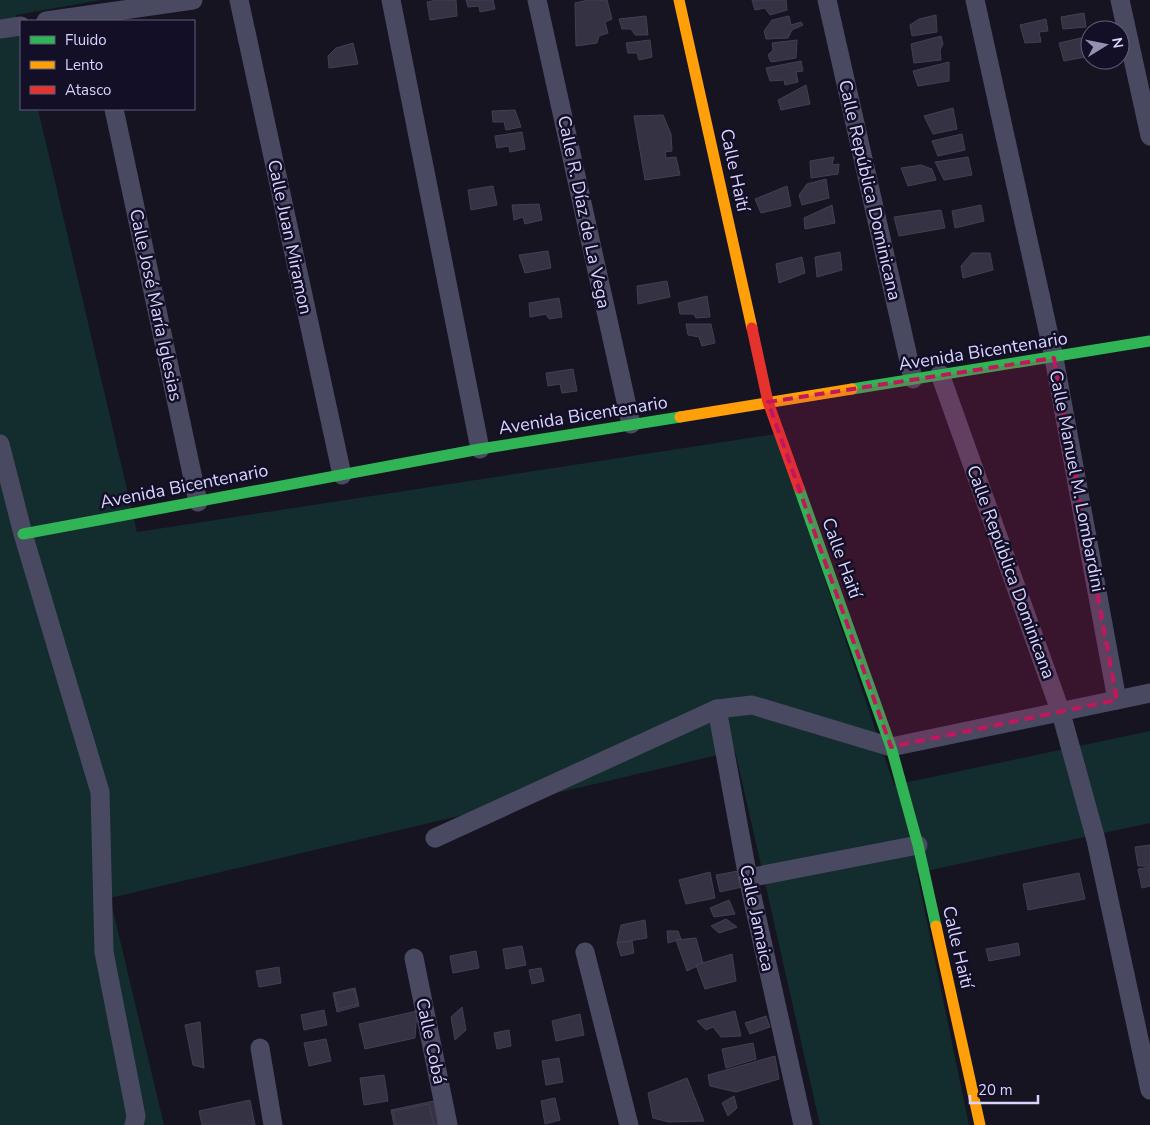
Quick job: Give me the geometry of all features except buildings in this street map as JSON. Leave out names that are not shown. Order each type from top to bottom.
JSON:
[{"type":"street","points":[[58,20],[95,17],[193,0]]},
{"type":"street","name":"Calle Juan Miramon","points":[[238,0],[342,475]]},
{"type":"street","points":[[391,0],[480,449]]},
{"type":"street","name":"Calle R. Díaz de La Vega","points":[[537,0],[631,424]]},
{"type":"street","name":"Calle Haití","points":[[679,0],[768,402],[891,747],[918,845],[980,1125]]},
{"type":"street","name":"Calle República Dominicana","points":[[827,0],[913,379]]},
{"type":"street","name":"Calle Manuel M. Lombardini","points":[[975,0],[1054,358],[1118,700]]},
{"type":"street","points":[[1120,0],[1150,136]]},
{"type":"street","points":[[0,29],[20,26]]},
{"type":"street","name":"Calle José María Iglesias","points":[[114,110],[198,502]]},
{"type":"street","name":"Avenida Bicentenario","points":[[23,534],[480,449],[940,374],[1054,358],[1150,341]]},
{"type":"street","name":"Calle República Dominicana","points":[[940,374],[1061,713],[1096,840],[1150,1090]]},
{"type":"street","points":[[0,444],[23,534],[100,792],[104,952],[136,1116],[134,1125]]},
{"type":"street","points":[[435,838],[717,709],[752,705],[891,747],[1150,693]]},
{"type":"street","name":"Calle Jamaica","points":[[717,709],[748,878],[803,1125]]},
{"type":"street","points":[[748,878],[918,845]]},
{"type":"street","points":[[585,952],[629,1125]]},
{"type":"street","name":"Calle Cobá","points":[[414,958],[448,1125]]},
{"type":"street","points":[[260,1048],[273,1125]]},
{"type":"highlighted area","points":[[1054,358],[1117,700],[891,747],[768,402]]},
{"type":"green space","points":[[0,0],[101,0],[16,15],[20,32],[20,110],[38,110],[137,532],[776,434],[894,785],[1150,731],[1150,823],[917,873],[969,1125],[820,1125],[735,751],[110,898],[164,1125],[0,1125]]},
{"type":"traffic: fast","points":[[852,389],[1150,341]]},
{"type":"traffic: fast","points":[[23,534],[480,449],[680,417]]},
{"type":"traffic: fast","points":[[799,488],[891,747],[918,845],[936,926]]},
{"type":"traffic: slow","points":[[679,0],[752,328]]},
{"type":"traffic: slow","points":[[680,417],[852,389]]},
{"type":"traffic: slow","points":[[936,926],[980,1125]]},
{"type":"traffic: jam","points":[[752,328],[768,402],[799,488]]}]
